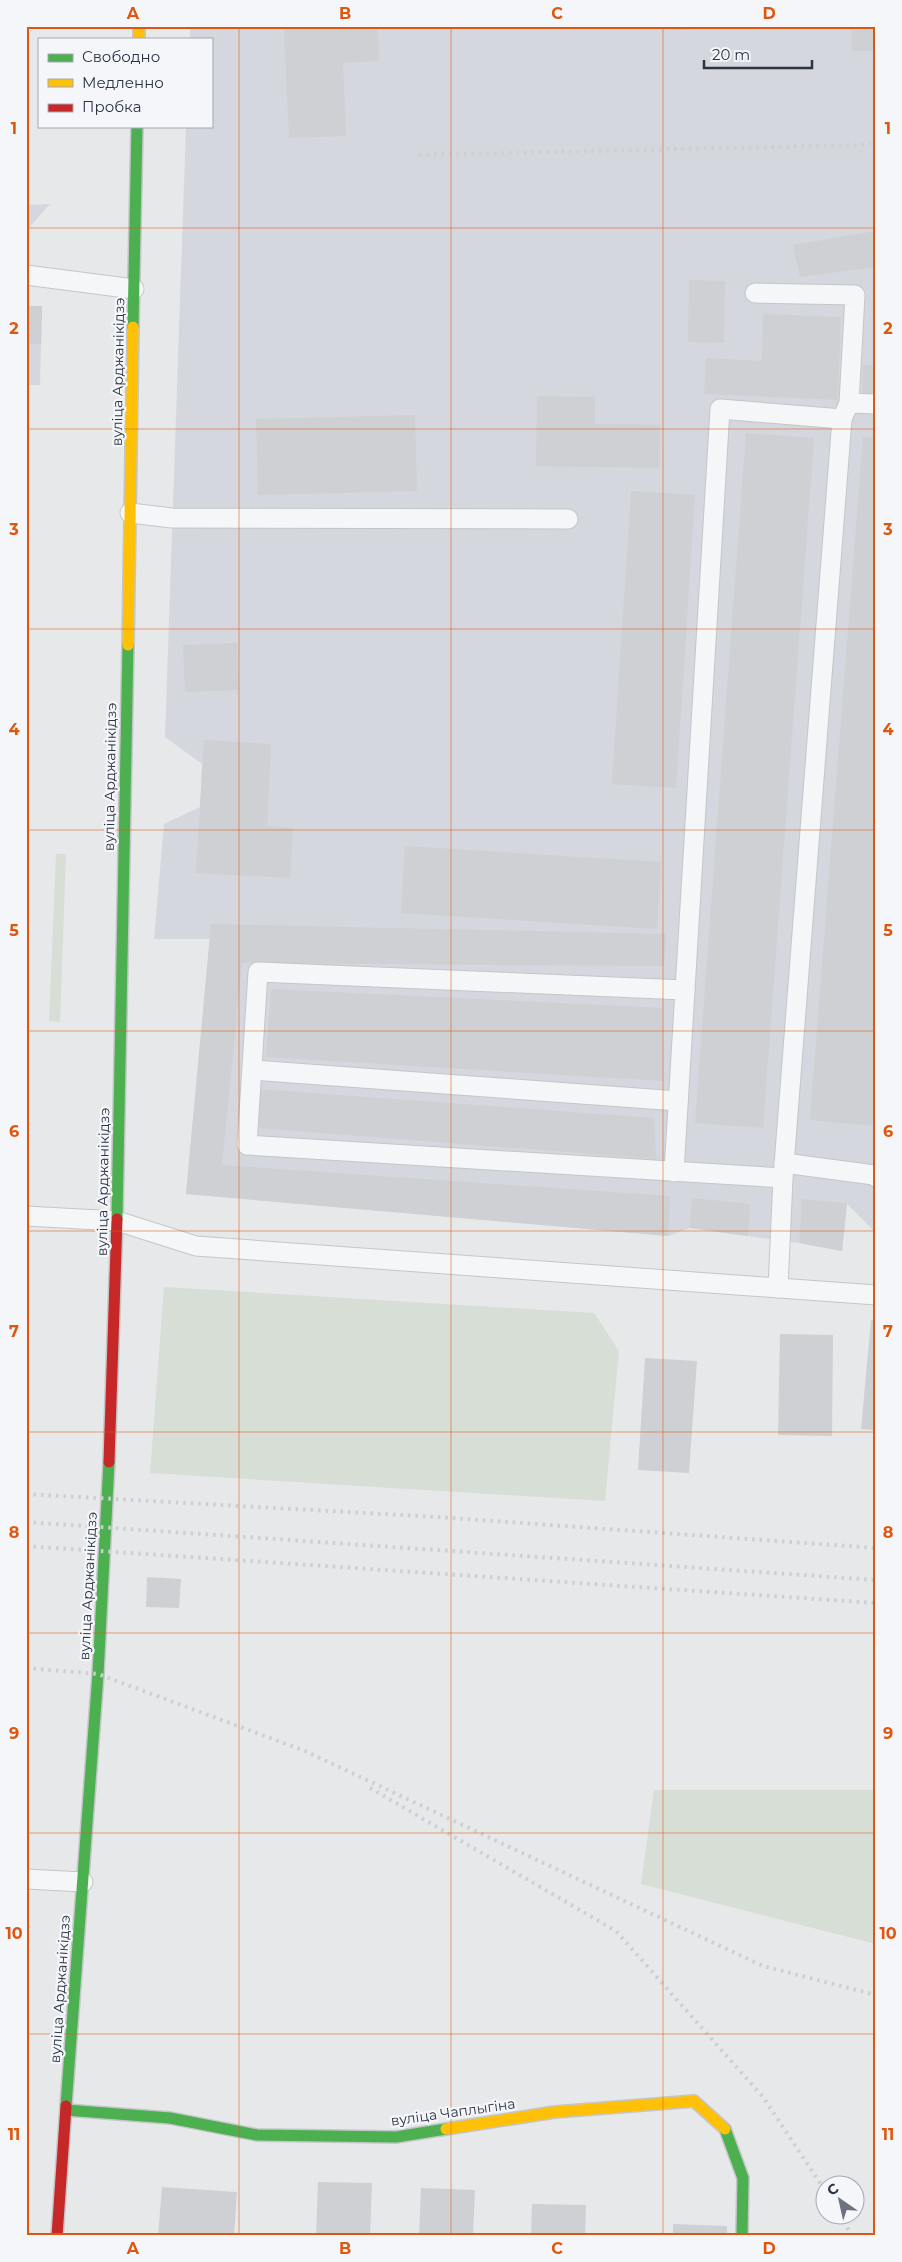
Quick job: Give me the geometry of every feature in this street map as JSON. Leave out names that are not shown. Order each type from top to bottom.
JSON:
[{"type":"main road","name":"вуліца Арджанікідзэ","points":[[57,2236],[106,1550],[117,1221],[137,128]]},
{"type":"main road","name":"вуліца Чаплыгіна","points":[[66,2110],[170,2118],[257,2135],[396,2137],[555,2112],[694,2100],[725,2128],[743,2178],[742,2236]]},
{"type":"lane","points":[[26,275],[134,289]]},
{"type":"lane","points":[[755,293],[854,295],[784,1171],[778,1288]]},
{"type":"lane","points":[[674,1172],[720,410],[846,411],[876,404]]},
{"type":"lane","points":[[130,514],[172,518],[568,519]]},
{"type":"lane","points":[[685,990],[258,972],[246,1145],[674,1172],[784,1171],[874,1175],[876,1177]]},
{"type":"lane","points":[[252,1070],[678,1101]]},
{"type":"lane","points":[[26,1216],[117,1221],[196,1246],[876,1295]]},
{"type":"lane","points":[[26,1879],[83,1882]]},
{"type":"shaded area","points":[[190,26],[876,26],[876,1233],[847,1204],[842,1251],[690,1228],[668,1236],[186,1194],[210,939],[154,939],[164,824],[200,807],[202,764],[165,737],[186,128],[212,128],[212,38],[190,38]]},
{"type":"shaded area","points":[[50,204],[26,231],[26,205]]},
{"type":"shaded area","points":[[26,306],[42,306],[40,385],[26,385]]},
{"type":"shaded area","points":[[56,854],[66,854],[60,1022],[49,1021]]},
{"type":"shaded area","points":[[164,1287],[594,1313],[619,1351],[605,1501],[150,1473]]},
{"type":"shaded area","points":[[654,1790],[876,1790],[876,1944],[641,1884]]},
{"type":"building","points":[[284,26],[378,26],[379,61],[343,63],[346,136],[289,138]]},
{"type":"building","points":[[677,26],[711,26],[711,28],[677,30]]},
{"type":"building","points":[[851,26],[876,26],[876,51],[852,51]]},
{"type":"building","points":[[876,231],[876,267],[800,277],[793,245]]},
{"type":"building","points":[[689,280],[725,281],[724,343],[688,342]]},
{"type":"building","points":[[26,306],[42,306],[41,344],[26,344]]},
{"type":"building","points":[[763,314],[841,317],[838,400],[704,394],[706,358],[762,361]]},
{"type":"building","points":[[863,365],[876,365],[876,397],[862,397]]},
{"type":"building","points":[[537,396],[595,397],[595,424],[660,425],[659,468],[536,466]]},
{"type":"building","points":[[415,415],[417,491],[258,495],[256,419]]},
{"type":"building","points":[[746,433],[814,438],[763,1128],[695,1123]]},
{"type":"building","points":[[863,437],[876,438],[876,1126],[810,1120]]},
{"type":"building","points":[[631,491],[695,495],[676,788],[612,784]]},
{"type":"building","points":[[237,643],[239,690],[185,692],[183,645]]},
{"type":"building","points":[[204,740],[271,744],[267,826],[293,828],[290,878],[196,873]]},
{"type":"building","points":[[405,846],[661,862],[657,929],[401,913]]},
{"type":"building","points":[[211,924],[666,934],[664,966],[242,963],[222,1165],[670,1196],[668,1236],[186,1194]]},
{"type":"building","points":[[271,989],[663,1008],[663,1081],[266,1057]]},
{"type":"building","points":[[258,1089],[654,1118],[656,1159],[258,1128]]},
{"type":"building","points":[[692,1198],[750,1204],[748,1236],[690,1228]]},
{"type":"building","points":[[802,1199],[847,1203],[842,1251],[799,1243]]},
{"type":"building","points":[[871,1320],[876,1320],[876,1430],[861,1429]]},
{"type":"building","points":[[780,1334],[833,1335],[832,1436],[778,1435]]},
{"type":"building","points":[[645,1358],[697,1361],[689,1473],[638,1470]]},
{"type":"building","points":[[147,1577],[181,1579],[179,1608],[146,1607]]},
{"type":"building","points":[[318,2182],[372,2183],[370,2236],[316,2236]]},
{"type":"building","points":[[162,2187],[237,2192],[234,2236],[158,2236]]},
{"type":"building","points":[[421,2188],[475,2190],[473,2236],[419,2236]]},
{"type":"building","points":[[532,2204],[586,2205],[585,2236],[531,2236]]},
{"type":"building","points":[[673,2224],[727,2226],[727,2236],[673,2236]]},
{"type":"railway","points":[[419,155],[860,145],[876,142]]},
{"type":"railway","points":[[26,1494],[437,1517],[876,1548]]},
{"type":"railway","points":[[26,1522],[876,1580]]},
{"type":"railway","points":[[26,1546],[876,1603]]},
{"type":"railway","points":[[26,1668],[98,1674],[305,1751],[763,1966],[876,1995]]},
{"type":"railway","points":[[370,1788],[616,1931],[763,2097],[814,2174]]},
{"type":"railway","points":[[846,2224],[851,2236]]},
{"type":"traffic: fast","points":[[133,327],[137,128]]},
{"type":"traffic: fast","points":[[117,1219],[128,645]]},
{"type":"traffic: fast","points":[[66,2106],[98,1674],[109,1462]]},
{"type":"traffic: fast","points":[[66,2110],[170,2118],[257,2135],[396,2137],[446,2129]]},
{"type":"traffic: fast","points":[[725,2129],[743,2178],[742,2236]]},
{"type":"traffic: slow","points":[[139,26],[139,38]]},
{"type":"traffic: slow","points":[[128,645],[133,327]]},
{"type":"traffic: slow","points":[[446,2129],[555,2112],[694,2101],[725,2129]]},
{"type":"traffic: jam","points":[[109,1462],[117,1219]]},
{"type":"traffic: jam","points":[[57,2236],[66,2106]]}]
